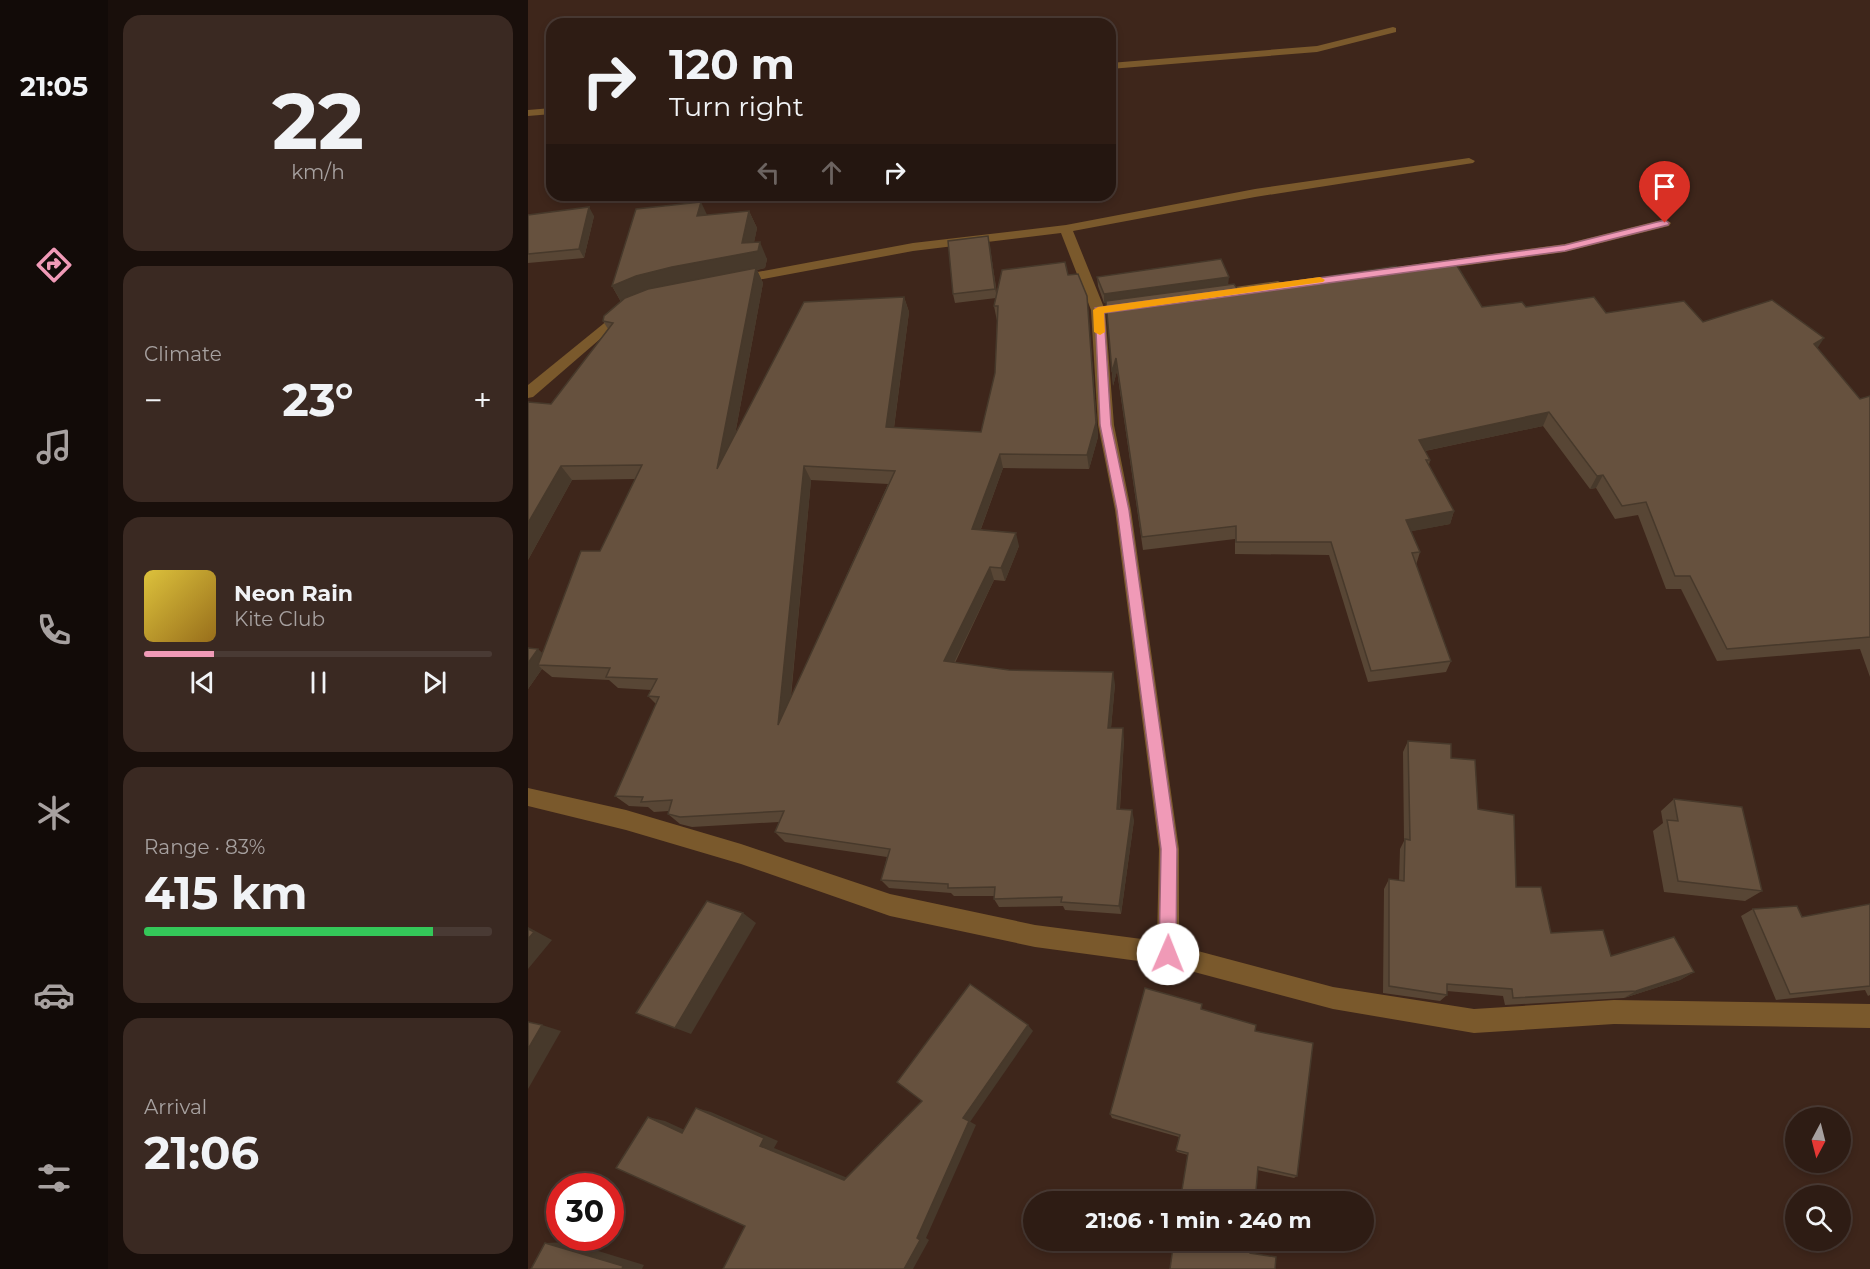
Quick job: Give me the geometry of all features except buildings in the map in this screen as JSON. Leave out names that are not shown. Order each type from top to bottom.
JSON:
[{"type":"street","points":[[1116,66],[1317,49],[1394,30]]},
{"type":"street","points":[[528,113],[546,112]]},
{"type":"street","points":[[717,283],[913,247],[1066,229],[1255,193],[1469,161]]},
{"type":"street","points":[[1358,276],[1565,248],[1665,223]]},
{"type":"street","points":[[1066,229],[1104,310],[1106,425],[1125,522],[1169,849],[1168,954]]},
{"type":"street","points":[[1205,295],[1287,284]]},
{"type":"street","points":[[528,393],[628,308],[636,304]]},
{"type":"street","points":[[528,797],[626,820],[730,851],[890,905],[1035,936],[1168,954],[1334,998],[1474,1021],[1614,1011],[1870,1016]]},
{"type":"slow traffic","points":[[1100,332],[1098,310],[1320,280]]},
{"type":"route","points":[[1168,954],[1169,849],[1123,510],[1106,425],[1098,310],[1252,288],[1452,265],[1565,248],[1665,223]]}]
